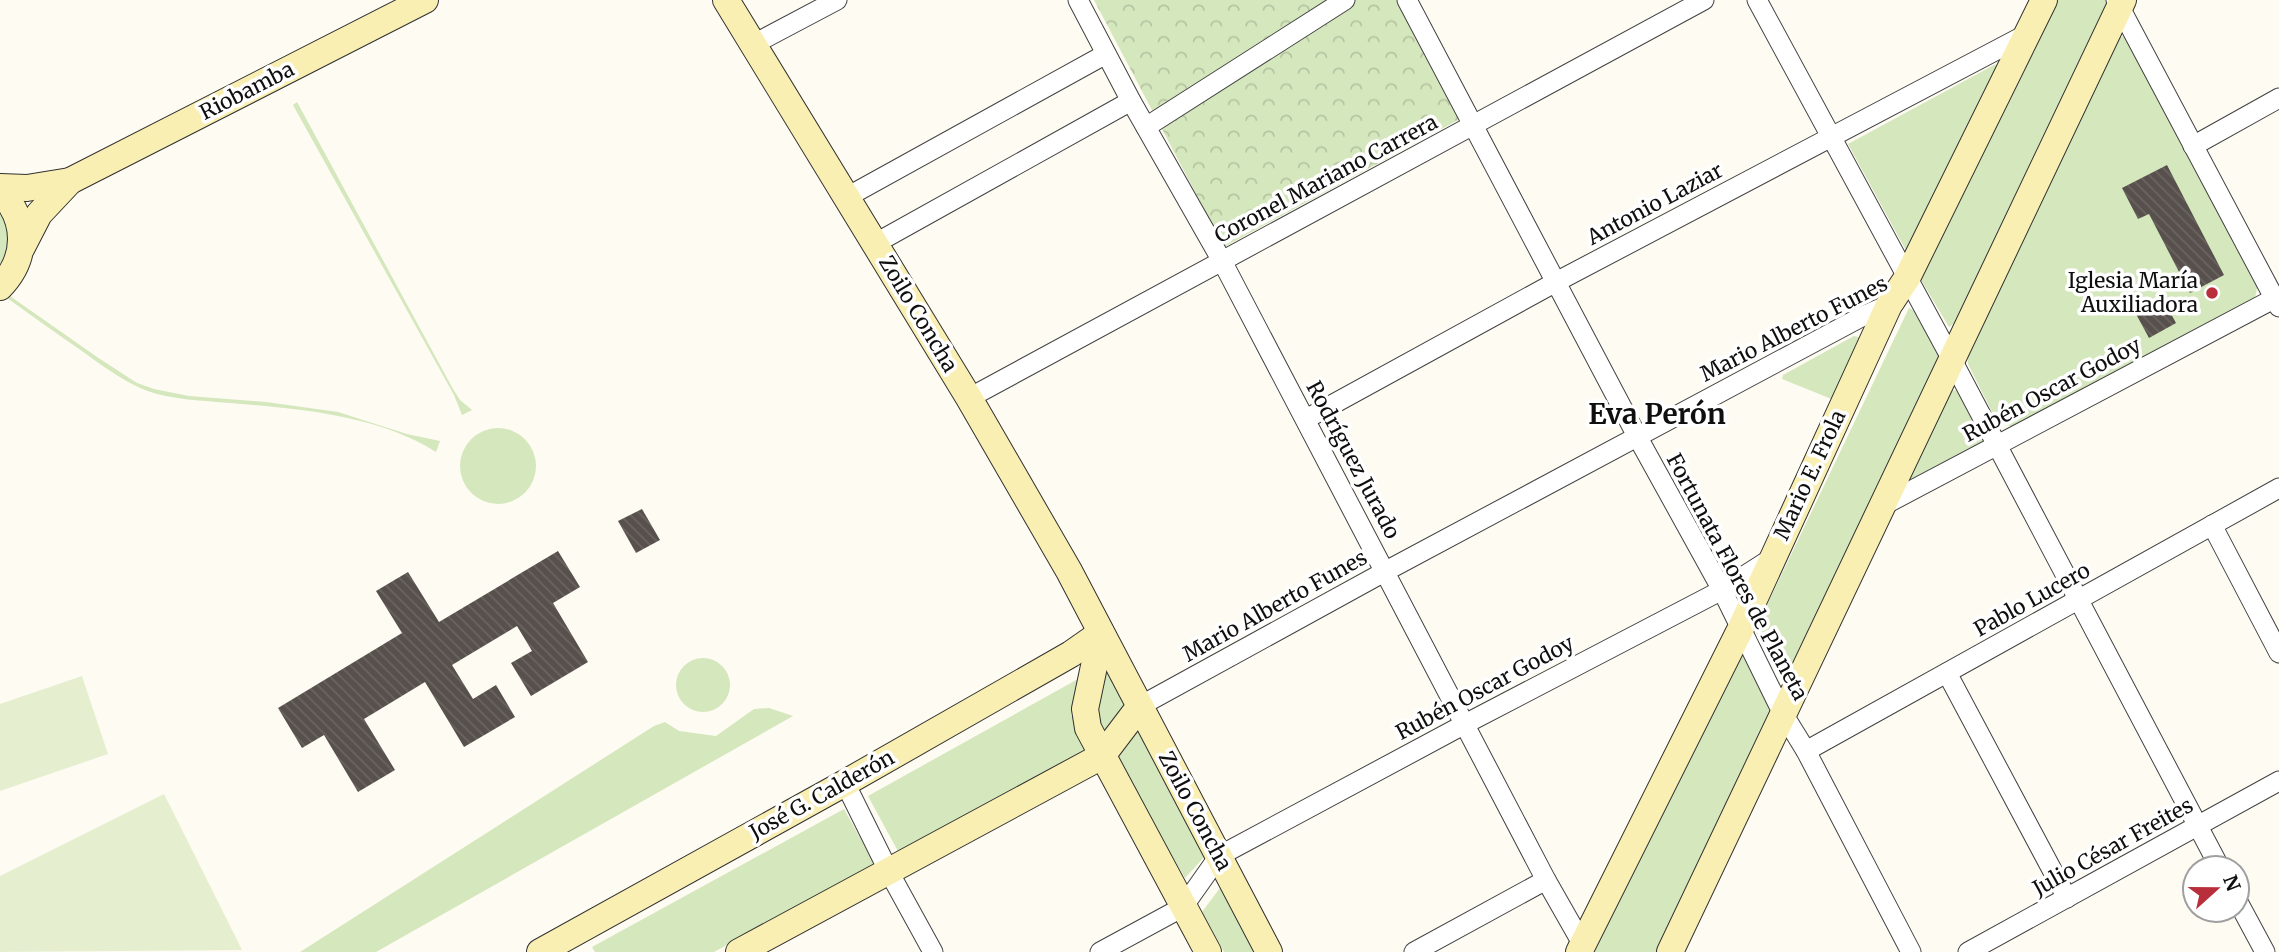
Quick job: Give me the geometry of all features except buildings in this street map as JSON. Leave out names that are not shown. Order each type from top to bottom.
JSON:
[{"type":"street","name":"Riobamba","points":[[0,189],[70,181],[425,0]]},
{"type":"street","name":"Zoilo Concha","points":[[726,0],[876,243],[1069,571],[1269,952]]},
{"type":"street","points":[[752,46],[837,0]]},
{"type":"street","name":"Rodríguez Jurado","points":[[1078,0],[1306,419],[1581,948]]},
{"type":"street","points":[[1146,127],[1345,0]]},
{"type":"street","name":"Fortunata Flores de Planeta","points":[[1407,0],[1637,436],[1722,590],[1782,712],[1806,751],[1911,952]]},
{"type":"street","name":"Coronel Mariano Carrera","points":[[969,398],[1704,0]]},
{"type":"street","points":[[1757,0],[1951,358],[2212,854]]},
{"type":"street","name":"Mario E. Frola","points":[[1581,948],[1740,630],[1889,305],[1911,285],[2044,0]]},
{"type":"street","points":[[2119,3],[2277,300]]},
{"type":"street","points":[[1670,952],[1782,712],[1884,505],[2119,3]]},
{"type":"street","name":"Antonio Laziar","points":[[1306,419],[1556,282],[2027,34]]},
{"type":"street","points":[[847,197],[1106,54]]},
{"type":"street","points":[[2193,146],[2279,99]]},
{"type":"street","points":[[876,243],[1132,101]]},
{"type":"street","name":"Riobamba","points":[[0,286],[10,276],[19,260],[21,249],[39,214],[70,181]]},
{"type":"street","points":[[0,189],[13,206],[20,223],[21,249]]},
{"type":"street","name":"Rubén Oscar Godoy","points":[[1884,505],[2277,300]]},
{"type":"street","name":"Mario Alberto Funes","points":[[1140,706],[1386,570],[1889,305]]},
{"type":"street","name":"Pablo Lucero","points":[[1806,751],[2279,488]]},
{"type":"street","points":[[2212,525],[2279,653]]},
{"type":"street","name":"Rubén Oscar Godoy","points":[[1219,856],[1722,590],[1772,558]]},
{"type":"street","points":[[1101,634],[1085,709],[1088,728],[1208,952]]},
{"type":"street","name":"José G. Calderón","points":[[540,952],[569,945],[1071,654],[1101,634]]},
{"type":"street","points":[[1947,673],[2067,898]]},
{"type":"street","points":[[739,952],[1102,756],[1140,706]]},
{"type":"street","name":"Julio César Freites","points":[[1968,952],[2279,781]]},
{"type":"street","points":[[845,783],[933,952]]},
{"type":"street","points":[[1100,952],[1183,907],[1219,856]]},
{"type":"street","points":[[1415,952],[1546,880]]},
{"type":"street","points":[[2250,924],[2265,952]]},
{"type":"green space","points":[[1094,0],[1398,0],[1460,119],[1224,247]]},
{"type":"green space","points":[[2055,0],[2106,0],[2108,5],[1958,321],[1949,327],[1921,280]]},
{"type":"green space","points":[[2124,36],[2258,284],[2255,298],[2012,426],[1998,424],[1968,364],[1967,354],[2117,38]]},
{"type":"green space","points":[[2001,64],[1909,256],[1848,144],[1994,65]]},
{"type":"green space","points":[[297,102],[453,389],[460,400],[472,410],[462,415],[454,395],[293,105]]},
{"type":"green space","points":[[0,210],[8,237],[0,264]]},
{"type":"green space","points":[[0,289],[137,383],[154,389],[189,396],[266,402],[338,412],[407,434],[440,441],[436,452],[391,430],[342,417],[157,394],[106,368],[0,293]]},
{"type":"green space","points":[[1909,308],[1915,311],[1939,356],[1784,685],[1755,630]]},
{"type":"green space","points":[[1854,336],[1867,339],[1839,402],[1782,379],[1783,375]]},
{"type":"green space","points":[[1957,390],[1984,442],[1912,480],[1908,475],[1948,391]]},
{"type":"green space","points":[[491,428],[505,428],[519,434],[530,445],[536,466],[533,481],[525,493],[505,504],[491,504],[477,498],[466,487],[460,473],[460,459],[466,445],[477,434]]},
{"type":"green space","points":[[1744,653],[1772,710],[1657,952],[1594,952]]},
{"type":"green space","points":[[703,658],[722,666],[730,685],[722,704],[703,712],[684,704],[676,685],[684,666]]},
{"type":"green space","points":[[1106,668],[1126,709],[1105,735],[1096,718]]},
{"type":"green space","points":[[82,676],[108,754],[0,791],[0,704]]},
{"type":"green space","points":[[1078,679],[1071,715],[1089,750],[900,855],[868,796]]},
{"type":"green space","points":[[769,708],[793,716],[376,952],[300,952],[654,726],[665,722],[679,731],[716,736],[754,709]]},
{"type":"green space","points":[[1137,727],[1206,855],[1185,878],[1113,756]]},
{"type":"green space","points":[[164,794],[242,950],[0,952],[0,876]]},
{"type":"green space","points":[[844,809],[875,865],[714,952],[595,952],[592,947]]},
{"type":"green space","points":[[1220,888],[1255,952],[1224,952],[1202,912]]},
{"type":"place","name":"Iglesia María Auxiliadora","points":[[2212,293]]},
{"type":"district","name":"Eva Perón","points":[[1657,414]]}]
